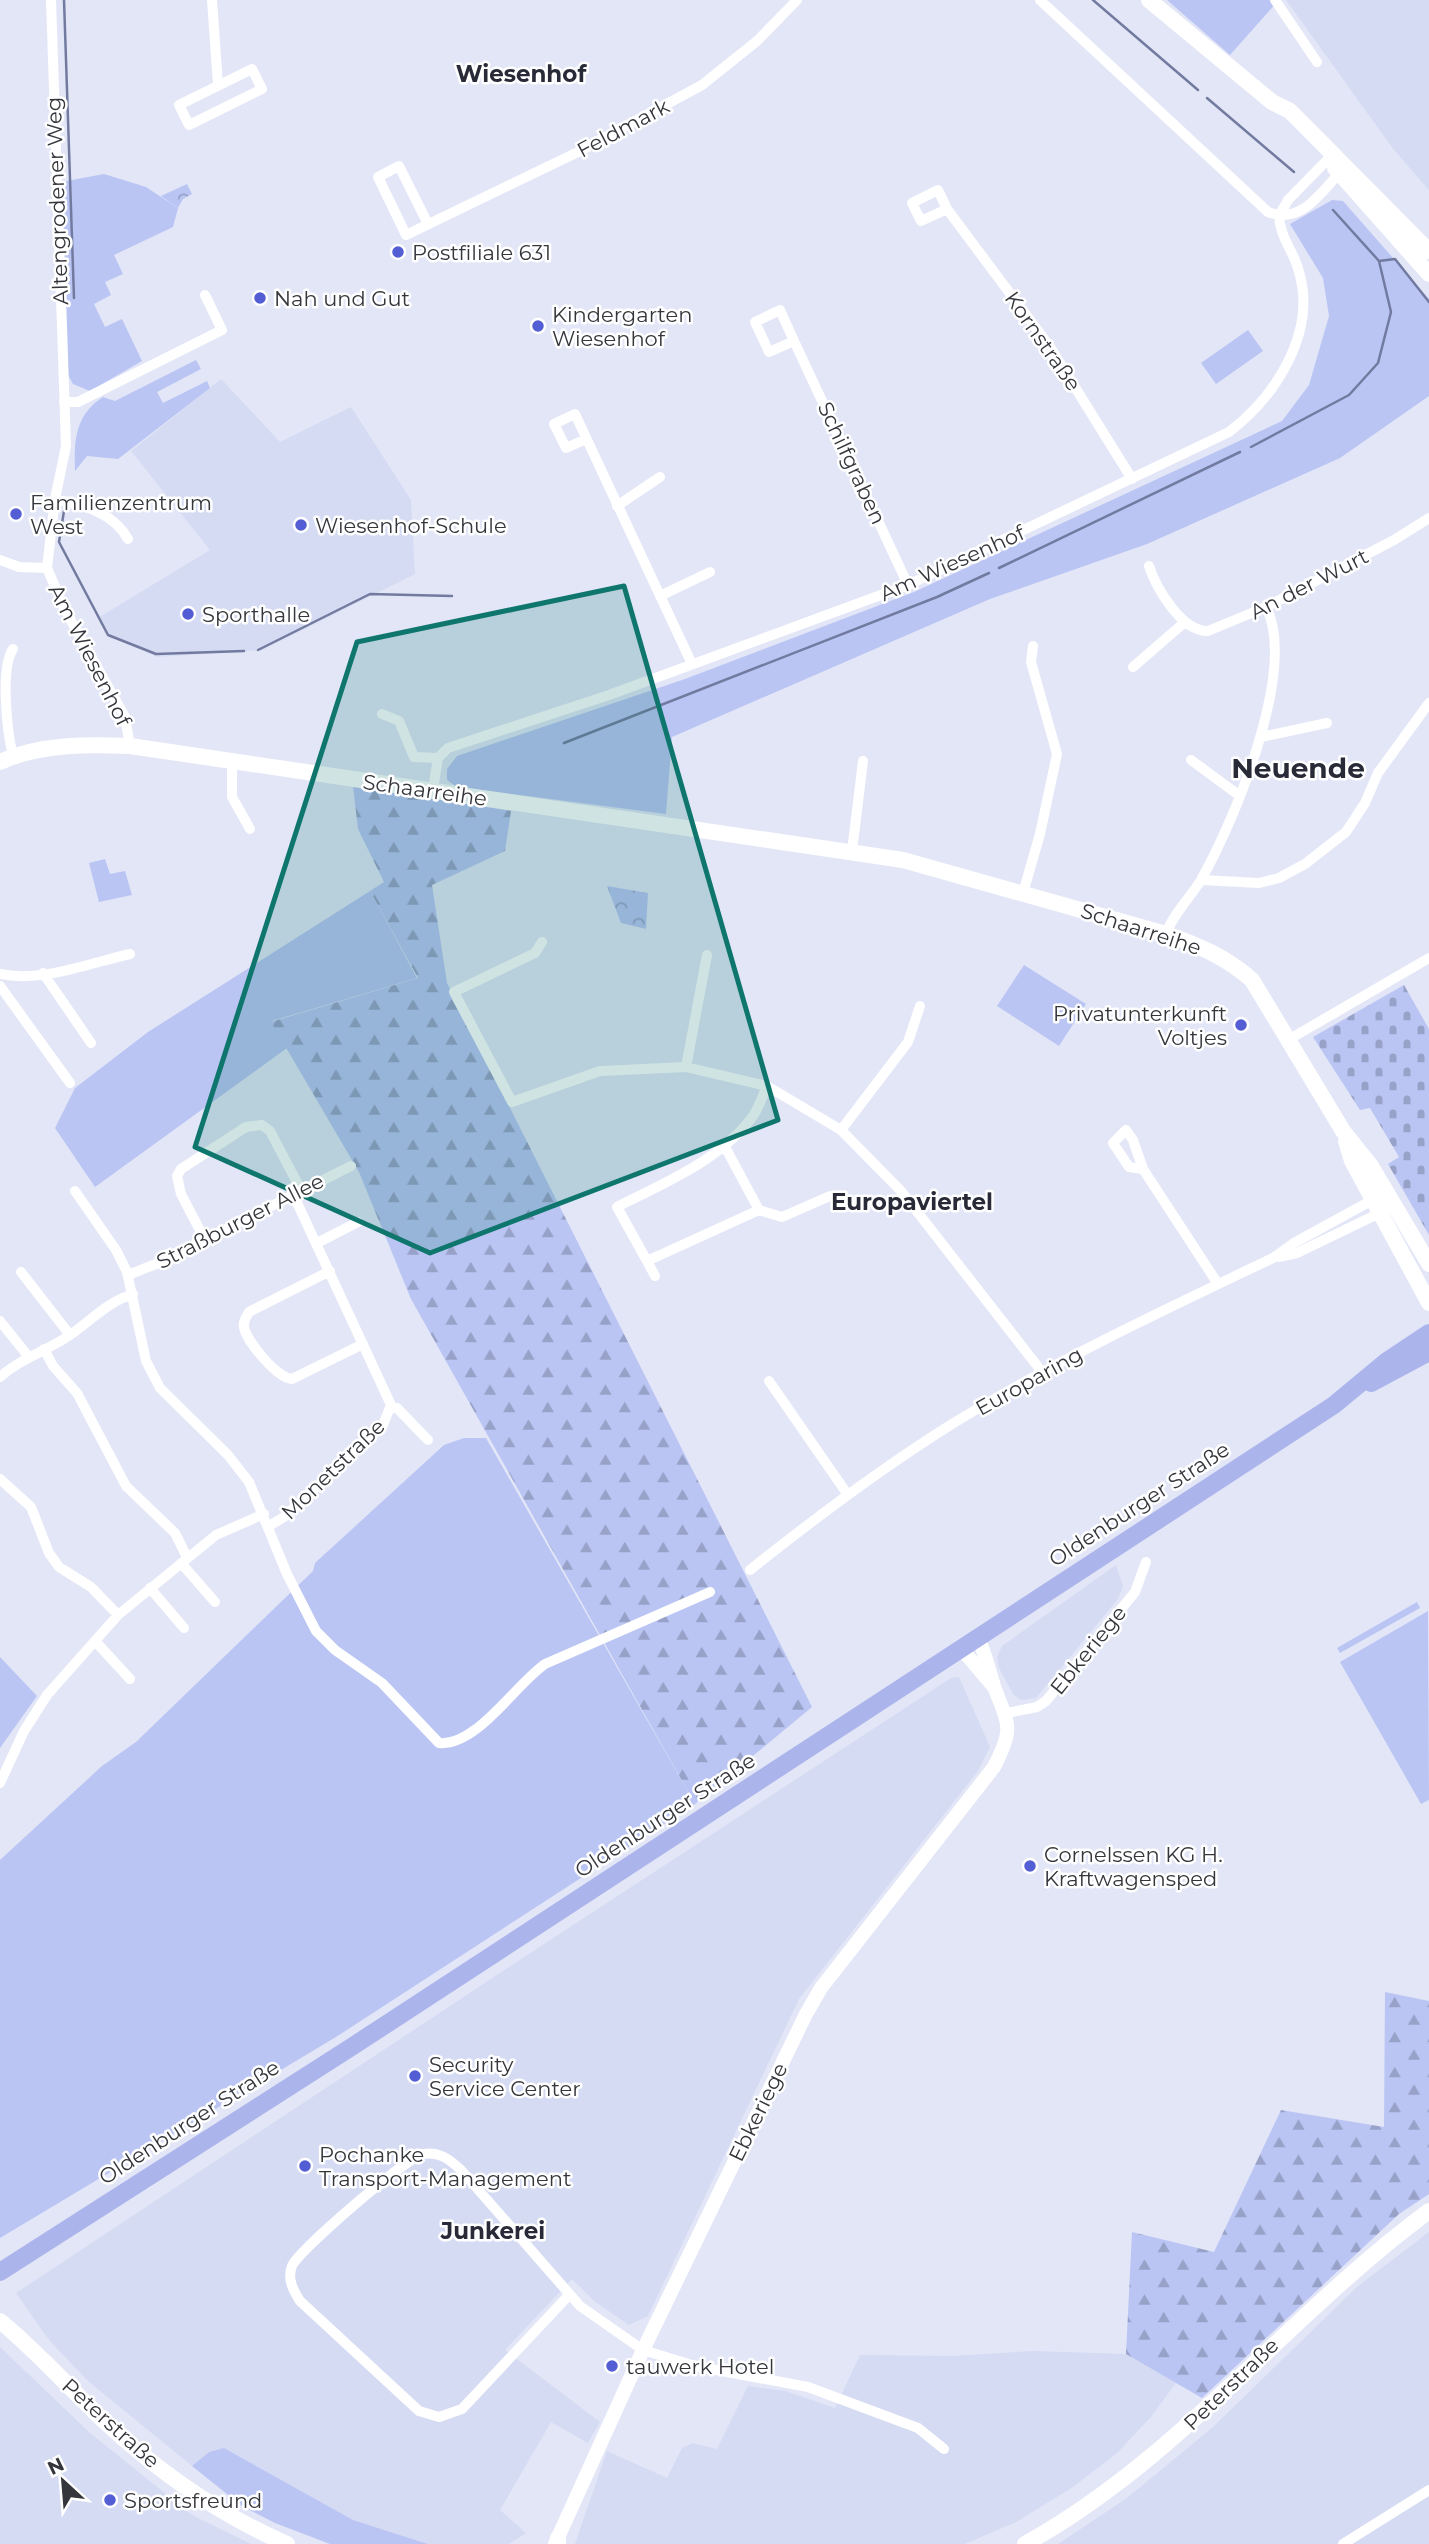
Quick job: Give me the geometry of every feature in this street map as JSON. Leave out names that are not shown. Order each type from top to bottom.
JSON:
[{"type":"main road","points":[[1149,0],[1272,102],[1290,111],[1331,157],[1429,251]]},
{"type":"main road","points":[[1343,169],[1429,274]]},
{"type":"main road","name":"Schaarreihe","points":[[7,759],[81,746],[131,746],[852,851],[909,861],[1166,934],[1204,948],[1232,963],[1252,979],[1343,1131],[1352,1161],[1429,1264]]},
{"type":"main road","name":"Schaarreihe","points":[[1383,1203],[1429,1303]]},
{"type":"main road","name":"Oldenburger Straße","points":[[1352,1392],[1387,1361],[1429,1333]]},
{"type":"main road","name":"Oldenburger Straße","points":[[0,2272],[8,2259],[376,2031],[1352,1392],[1429,1352]]},
{"type":"main road","name":"Peterstraße","points":[[1025,2544],[1086,2507],[1147,2461],[1364,2261],[1429,2211]]},
{"type":"main road","name":"Peterstraße","points":[[0,2310],[14,2333]]},
{"type":"main road","name":"Peterstraße","points":[[0,2321],[152,2462],[201,2498],[259,2532],[288,2544]]},
{"type":"street","name":"Altengrodener Weg","points":[[51,0],[64,402]]},
{"type":"street","points":[[212,0],[218,85]]},
{"type":"street","name":"Feldmark","points":[[428,224],[399,166],[378,177],[406,235],[637,122],[702,85],[757,41],[797,0]]},
{"type":"street","points":[[1040,0],[1259,204],[1279,216],[1291,216],[1303,210],[1343,169]]},
{"type":"street","points":[[1275,0],[1317,62]]},
{"type":"street","points":[[252,69],[262,89],[189,125],[179,105],[218,85],[252,69]]},
{"type":"street","points":[[1279,216],[1288,200],[1331,157]]},
{"type":"street","name":"Kornstraße","points":[[947,209],[1050,347],[1132,479]]},
{"type":"street","name":"Am Wiesenhof","points":[[438,758],[448,748],[609,695],[908,585],[1229,432],[1255,411],[1277,384],[1294,346],[1301,292],[1299,272],[1283,239],[1279,216]]},
{"type":"street","points":[[64,402],[78,402],[222,330],[205,295]]},
{"type":"street","name":"Schilfgraben","points":[[794,341],[908,585]]},
{"type":"street","name":"Am Wiesenhof","points":[[64,402],[66,446],[55,499],[47,568],[65,610],[125,717],[131,746]]},
{"type":"street","points":[[586,439],[692,664]]},
{"type":"street","points":[[617,506],[660,477]]},
{"type":"street","points":[[55,499],[85,505],[120,524],[128,539]]},
{"type":"street","name":"An der Wurt","points":[[1185,622],[1200,631],[1208,631],[1266,607],[1429,518]]},
{"type":"street","points":[[0,560],[19,567],[47,568]]},
{"type":"street","points":[[1133,667],[1185,622],[1153,581],[1149,566]]},
{"type":"street","points":[[660,596],[710,572]]},
{"type":"street","points":[[1166,934],[1201,880],[1240,796],[1261,737],[1274,661],[1274,622],[1266,607]]},
{"type":"street","points":[[1023,893],[1040,834],[1057,754],[1031,662],[1033,646]]},
{"type":"street","points":[[7,759],[3,699],[8,654],[13,649]]},
{"type":"street","points":[[1201,880],[1259,883],[1279,878],[1305,864],[1346,832],[1365,803],[1378,773],[1429,703]]},
{"type":"street","points":[[382,714],[398,721],[414,757],[438,758],[433,789]]},
{"type":"street","points":[[1261,737],[1327,723]]},
{"type":"street","points":[[1191,760],[1240,796]]},
{"type":"street","points":[[852,851],[863,761]]},
{"type":"street","points":[[232,762],[232,797],[250,829]]},
{"type":"street","points":[[542,942],[534,953],[454,992],[512,1102],[600,1071],[686,1067],[767,1086],[841,1130],[901,1191],[1042,1372]]},
{"type":"street","points":[[0,974],[10,977],[43,973],[130,954]]},
{"type":"street","points":[[686,1067],[707,955]]},
{"type":"street","points":[[1288,1040],[1429,958]]},
{"type":"street","points":[[43,973],[91,1043]]},
{"type":"street","points":[[0,986],[70,1083]]},
{"type":"street","points":[[841,1130],[908,1042],[920,1006]]},
{"type":"street","points":[[655,1276],[617,1207],[676,1177],[724,1145],[751,1119],[767,1086]]},
{"type":"street","name":"Monetstraße","points":[[204,1238],[181,1194],[177,1176],[181,1168],[246,1127],[262,1125],[270,1131],[390,1407],[383,1425],[284,1517],[269,1526]]},
{"type":"street","points":[[724,1145],[759,1210]]},
{"type":"street","name":"Straßburger Allee","points":[[128,1275],[351,1166]]},
{"type":"street","points":[[1143,1169],[1218,1284]]},
{"type":"street","points":[[75,1191],[116,1250],[128,1275],[146,1361],[160,1388],[228,1455],[249,1482],[304,1612],[316,1631],[335,1650],[382,1683],[439,1743],[451,1744],[481,1726],[525,1678],[545,1664],[710,1592]]},
{"type":"street","points":[[647,1261],[759,1210],[782,1217],[830,1196]]},
{"type":"street","name":"Europaring","points":[[750,1570],[848,1495],[953,1424],[1042,1372],[1273,1258],[1294,1243],[1383,1203]]},
{"type":"street","points":[[317,1243],[358,1222]]},
{"type":"street","points":[[330,1271],[249,1311],[244,1318],[245,1333],[277,1374],[284,1379],[292,1379],[363,1344]]},
{"type":"street","points":[[21,1272],[70,1335]]},
{"type":"street","points":[[0,1377],[28,1356],[70,1335],[102,1308],[133,1294]]},
{"type":"street","points":[[0,1321],[28,1356]]},
{"type":"street","points":[[44,1349],[53,1366],[77,1393],[126,1486],[175,1533],[184,1560],[215,1602]]},
{"type":"street","points":[[769,1381],[848,1495]]},
{"type":"street","name":"Monetstraße","points":[[390,1407],[397,1408],[428,1440]]},
{"type":"street","points":[[1,1483],[31,1507],[49,1553],[59,1567],[91,1587],[118,1615]]},
{"type":"street","points":[[0,1783],[24,1731],[47,1695],[118,1615],[216,1535],[264,1514]]},
{"type":"street","name":"Ebkeriege","points":[[557,2542],[643,2350],[821,1988],[994,1767],[1008,1733],[1007,1713],[1037,1707],[1046,1701],[1135,1592],[1146,1562]]},
{"type":"street","points":[[150,1588],[184,1628]]},
{"type":"street","points":[[977,1636],[1007,1713]]},
{"type":"street","points":[[95,1641],[130,1679]]},
{"type":"street","points":[[960,1647],[996,1690]]},
{"type":"street","points":[[569,2295],[462,2409],[439,2417],[419,2411],[300,2301],[292,2289],[291,2270],[297,2257],[316,2239],[403,2164],[414,2157],[433,2154],[450,2159],[461,2170],[569,2295],[592,2316],[643,2350],[695,2366],[808,2387],[918,2428],[944,2449]]},
{"type":"street","points":[[1343,2544],[1429,2490]]},
{"type":"highlighted area","points":[[624,586],[778,1120],[430,1253],[195,1147],[357,642]]},
{"type":"shaded area","points":[[1286,0],[1429,0],[1429,190],[1394,150]]},
{"type":"shaded area","name":"Wiesenhof-Schule","points":[[221,379],[280,442],[351,407],[411,500],[415,574],[262,650],[157,657],[107,635],[98,618],[210,550],[131,451]]},
{"type":"shaded area","points":[[1116,1565],[1123,1586],[1118,1599],[1036,1698],[1021,1700],[1013,1694],[999,1668],[997,1657],[1002,1646]]},
{"type":"shaded area","points":[[959,1677],[990,1747],[978,1771],[799,1999],[648,2316],[629,2325],[594,2301],[572,2279],[505,2350],[600,2422],[588,2443],[551,2422],[500,2510],[526,2533],[509,2544],[428,2544],[353,2520],[224,2448],[209,2452],[192,2466],[88,2381],[49,2340],[16,2293],[951,1678]]},
{"type":"shaded area","points":[[1429,2232],[1429,2544],[1058,2544],[1127,2498],[1213,2427],[1358,2286]]},
{"type":"shaded area","points":[[0,2347],[90,2433],[192,2515],[251,2544],[0,2544]]},
{"type":"shaded area","points":[[1033,2351],[1126,2354],[1176,2383],[1150,2418],[1117,2453],[1073,2487],[1016,2522],[965,2544],[575,2544],[607,2451],[667,2478],[682,2448],[693,2443],[717,2449],[748,2386],[785,2391],[835,2408],[860,2355],[954,2356]]},
{"type":"green space","points":[[1167,0],[1279,0],[1230,55]]},
{"type":"green space","points":[[104,174],[146,187],[178,208],[173,227],[114,255],[123,274],[105,282],[111,295],[94,304],[105,327],[122,319],[142,361],[90,391],[73,384],[62,364],[56,183]]},
{"type":"green space","points":[[187,184],[192,194],[183,199],[178,208],[161,196]]},
{"type":"green space","points":[[1332,200],[1343,201],[1429,299],[1429,396],[1340,458],[1147,544],[990,599],[672,737],[666,814],[457,787],[447,780],[447,769],[457,756],[685,679],[914,592],[1282,421],[1309,385],[1329,316],[1323,278],[1290,224]]},
{"type":"green space","points":[[1248,330],[1263,351],[1216,384],[1201,363]]},
{"type":"green space","points":[[196,360],[201,369],[157,392],[163,403],[207,381],[210,388],[118,459],[87,456],[75,471],[78,429],[94,404],[103,397],[115,401]]},
{"type":"green space","points":[[353,786],[511,811],[505,851],[432,885],[447,983],[812,1707],[695,1804],[411,1299],[359,1172],[271,1022],[418,978],[370,891],[384,882],[358,829]]},
{"type":"green space","points":[[105,859],[110,874],[125,871],[132,895],[99,902],[89,863]]},
{"type":"green space","points":[[607,886],[648,893],[646,929],[621,923]]},
{"type":"green space","points":[[370,891],[417,978],[272,1021],[287,1048],[95,1187],[55,1128],[75,1088],[148,1032]]},
{"type":"green space","points":[[1024,965],[1086,1004],[1059,1046],[997,1006]]},
{"type":"green space","points":[[1404,985],[1429,1029],[1429,1235],[1388,1164],[1399,1157],[1370,1108],[1360,1110],[1313,1037]]},
{"type":"green space","points":[[464,1438],[486,1438],[695,1804],[336,2037],[0,2238],[0,1860],[102,1766],[136,1742],[313,1571],[315,1563],[444,1445]]},
{"type":"green space","points":[[1417,1602],[1420,1608],[1340,1653],[1337,1648]]},
{"type":"green space","points":[[1428,1611],[1429,1800],[1421,1804],[1340,1662]]},
{"type":"green space","points":[[0,1657],[37,1696],[0,1748]]},
{"type":"green space","points":[[1385,1992],[1429,2001],[1429,2194],[1399,2214],[1202,2398],[1126,2354],[1132,2232],[1214,2252],[1281,2110],[1384,2127]]},
{"type":"green space","points":[[224,2448],[353,2520],[428,2544],[330,2544],[275,2523],[242,2506],[192,2466],[209,2452]]},
{"type":"waterway","points":[[64,0],[74,298]]},
{"type":"waterway","points":[[1093,0],[1198,90]]},
{"type":"waterway","points":[[1207,98],[1294,172]]},
{"type":"waterway","points":[[1251,447],[1349,395],[1378,363],[1391,312],[1379,261],[1333,210]]},
{"type":"waterway","points":[[1379,261],[1395,259],[1429,302]]},
{"type":"waterway","points":[[999,568],[1240,452]]},
{"type":"waterway","points":[[64,511],[59,542],[108,635],[156,654],[244,651]]},
{"type":"waterway","points":[[564,743],[937,597],[989,573]]},
{"type":"waterway","points":[[258,650],[370,594],[452,596]]},
{"type":"place","name":"Postfiliale 631","points":[[398,252]]},
{"type":"place","name":"Nah und Gut","points":[[260,298]]},
{"type":"place","name":"Kindergarten Wiesenhof","points":[[538,326]]},
{"type":"place","name":"Familienzentrum West","points":[[16,514]]},
{"type":"place","name":"Wiesenhof-Schule","points":[[301,525]]},
{"type":"place","name":"Sporthalle","points":[[188,614]]},
{"type":"place","name":"Privatunterkunft Voltjes","points":[[1241,1025]]},
{"type":"place","name":"Cornelssen KG H. Kraftwagensped","points":[[1030,1866]]},
{"type":"place","name":"Security Service Center","points":[[415,2076]]},
{"type":"place","name":"Pochanke Transport-Management","points":[[305,2166]]},
{"type":"place","name":"tauwerk Hotel","points":[[612,2366]]},
{"type":"place","name":"Sportsfreund","points":[[110,2500]]},
{"type":"district","name":"Wiesenhof","points":[[521,74]]},
{"type":"district","name":"Neuende","points":[[1298,768]]},
{"type":"district","name":"Europaviertel","points":[[912,1202]]},
{"type":"district","name":"Junkerei","points":[[493,2231]]}]
